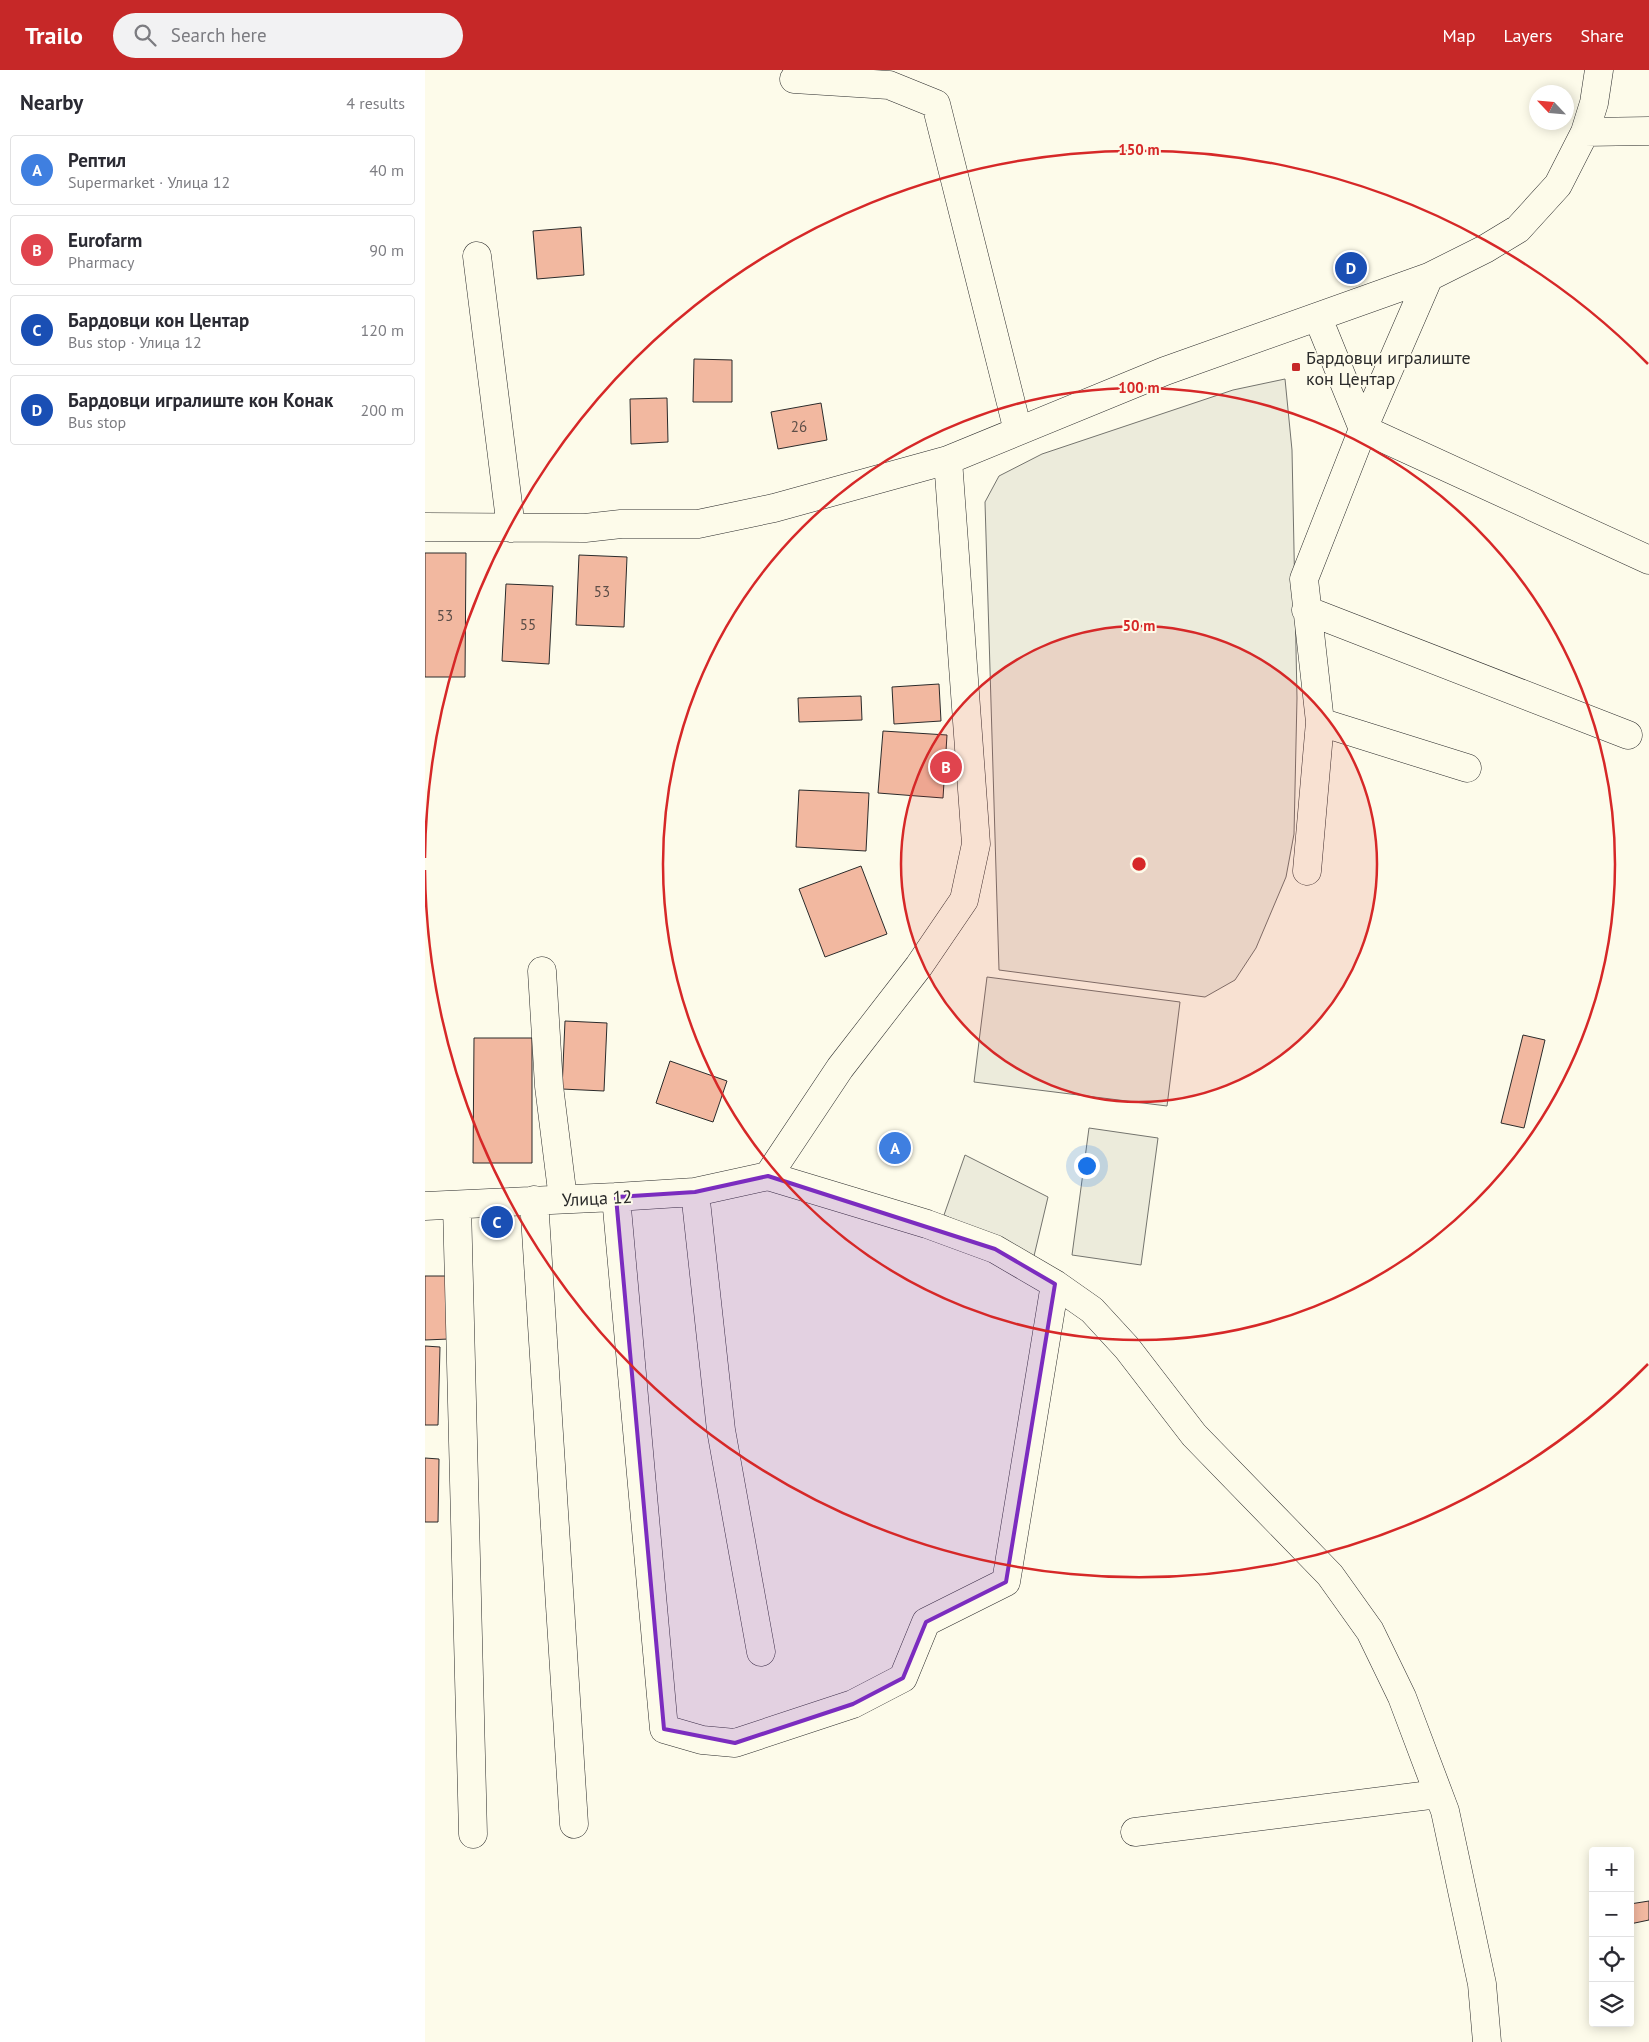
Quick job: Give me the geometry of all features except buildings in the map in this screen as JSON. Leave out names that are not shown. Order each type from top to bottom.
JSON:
[{"type":"street","points":[[425,527],[585,528],[621,524],[698,524],[773,508],[948,460],[1165,371],[1429,277],[1518,230],[1558,185],[1585,132],[1594,103],[1599,70]]},
{"type":"street","points":[[794,79],[889,85],[937,104],[1018,431]]},
{"type":"street","points":[[1585,132],[1649,131]]},
{"type":"street","points":[[477,256],[511,528]]},
{"type":"street","points":[[1307,871],[1321,722],[1306,610],[1304,579],[1363,429],[1429,277]]},
{"type":"street","points":[[1318,318],[1363,429],[1649,560]]},
{"type":"street","points":[[948,460],[976,844],[964,900],[919,966],[840,1068],[768,1176],[927,1224],[995,1249],[1055,1284],[1092,1310],[1127,1348],[1194,1435],[1329,1575],[1370,1631],[1403,1697],[1437,1794],[1445,1811],[1482,1984],[1487,2042]]},
{"type":"street","points":[[1306,610],[1628,735]]},
{"type":"street","points":[[1321,722],[1467,768]]},
{"type":"street","points":[[542,972],[549,1086],[563,1199]]},
{"type":"street","name":"Улица 12","points":[[425,1206],[695,1192],[768,1176]]},
{"type":"street","points":[[695,1192],[721,1430],[761,1652]]},
{"type":"street","points":[[616,1197],[664,1729],[702,1740],[735,1743],[853,1704],[903,1678],[926,1622],[1006,1582],[1055,1284]]},
{"type":"street","points":[[534,1200],[573,1824]]},
{"type":"street","points":[[457,1205],[473,1834]]},
{"type":"street","points":[[1135,1832],[1437,1794]]},
{"type":"highlighted area","points":[[768,1176],[995,1249],[1055,1284],[1006,1582],[926,1622],[903,1678],[853,1704],[735,1743],[664,1729],[616,1197],[695,1192]]},
{"type":"shaded area","points":[[1285,379],[1292,450],[1297,698],[1294,834],[1286,877],[1256,948],[1235,980],[1205,997],[999,970],[985,502],[999,476],[1042,454],[1233,390]]},
{"type":"shaded area","points":[[987,977],[1180,1002],[1167,1106],[974,1082]]},
{"type":"shaded area","points":[[1089,1128],[1158,1138],[1141,1265],[1072,1255]]},
{"type":"shaded area","points":[[965,1155],[1048,1197],[1034,1256],[944,1215]]},
{"type":"place","name":"Бардовци игралиште кон Конак","points":[[1351,268]]},
{"type":"place","name":"Бардовци игралиште кон Центар","points":[[1296,367]]},
{"type":"place","name":"Eurofarm","points":[[946,767]]},
{"type":"place","name":"Рептил","points":[[895,1148]]},
{"type":"place","name":"Бардовци кон Центар","points":[[497,1222]]}]
